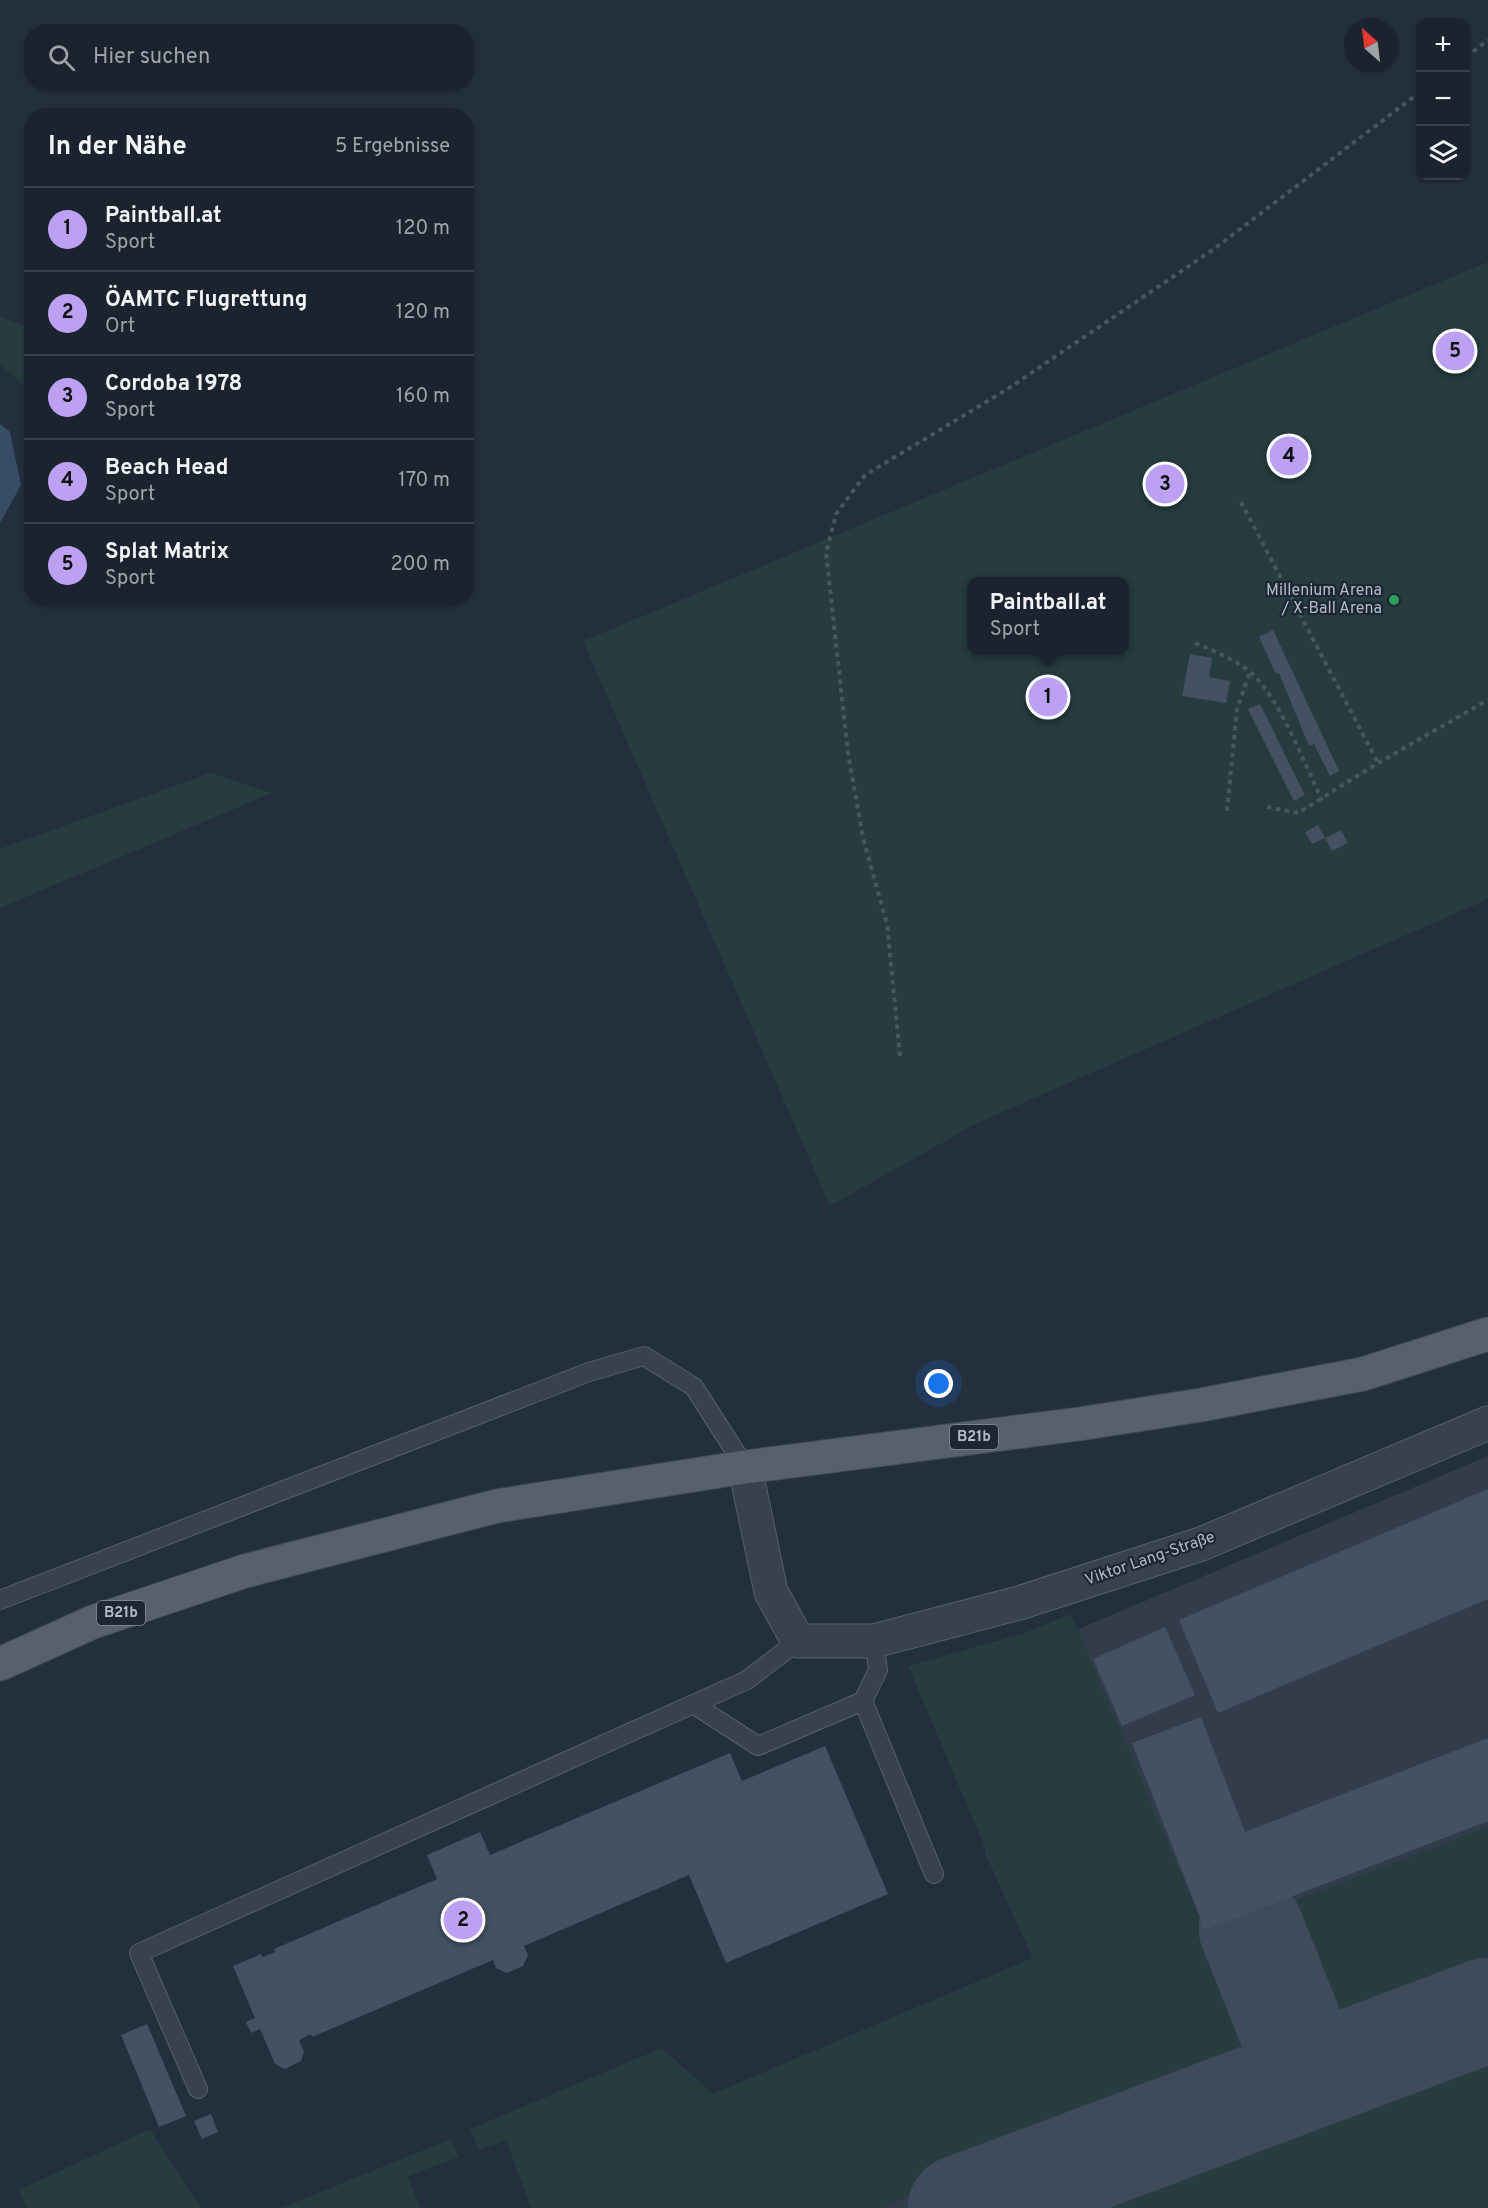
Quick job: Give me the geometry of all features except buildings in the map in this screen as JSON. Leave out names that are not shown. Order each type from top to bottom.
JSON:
[{"type":"main road","name":"B21b","points":[[0,1664],[93,1622],[245,1571],[497,1506],[745,1467],[1079,1424],[1201,1405],[1363,1374],[1488,1334]]},
{"type":"street","name":"Viktor Lang-Straße","points":[[798,1641],[874,1641],[1019,1603],[1201,1544],[1488,1423]]},
{"type":"street","points":[[745,1467],[771,1592],[798,1641]]},
{"type":"lane","points":[[0,1600],[589,1372],[644,1356],[694,1388],[745,1467]]},
{"type":"lane","points":[[198,2089],[139,1953],[747,1680],[798,1641]]},
{"type":"lane","points":[[693,1704],[758,1746],[863,1701],[878,1670],[874,1641]]},
{"type":"lane","points":[[863,1701],[934,1874]]},
{"type":"path","points":[[1470,54],[1488,40]]},
{"type":"path","points":[[900,1056],[887,924],[862,838],[848,753],[826,552],[836,514],[865,475],[1006,390],[1214,249],[1416,95]]},
{"type":"path","points":[[1241,502],[1378,762]]},
{"type":"path","points":[[1195,643],[1226,655],[1250,672],[1267,690],[1322,800]]},
{"type":"path","points":[[1227,811],[1237,709],[1250,672]]},
{"type":"path","points":[[1267,807],[1298,813],[1322,800],[1378,762],[1488,700]]},
{"type":"shaded area","points":[[1488,1456],[1488,2208],[634,2208],[1061,2021],[985,1852],[1062,1636]]},
{"type":"green space","points":[[1488,262],[1488,899],[975,1124],[830,1206],[583,641]]},
{"type":"green space","points":[[0,317],[24,326],[24,385],[0,364]]},
{"type":"green space","points":[[210,773],[272,793],[0,908],[0,849]]},
{"type":"green space","points":[[1071,1614],[1205,1930],[1213,1939],[1231,1949],[1265,2033],[1255,2058],[1244,2069],[937,2184],[882,2208],[531,2208],[506,2140],[479,2150],[470,2129],[662,2048],[713,2094],[1032,1958],[908,1666],[1024,1633]]},
{"type":"green space","points":[[1488,1827],[1488,1978],[1348,2030],[1324,2023],[1312,2011],[1280,1932],[1284,1905]]},
{"type":"green space","points":[[1488,2042],[1488,2208],[1048,2208]]},
{"type":"green space","points":[[150,2129],[201,2208],[27,2208],[19,2190]]},
{"type":"green space","points":[[451,2139],[459,2157],[408,2176],[420,2208],[281,2208]]},
{"type":"water","points":[[0,424],[10,432],[21,485],[0,523]]},
{"type":"taxiway","points":[[1251,1928],[1310,2076]]},
{"type":"taxiway","points":[[960,2208],[1488,2010]]},
{"type":"place","name":"Splat Matrix","points":[[1455,351]]},
{"type":"place","name":"Beach Head","points":[[1289,456]]},
{"type":"place","name":"Cordoba 1978","points":[[1165,484]]},
{"type":"place","name":"Millenium Arena / X-Ball Arena","points":[[1394,600]]},
{"type":"place","name":"Paintball.at","points":[[1048,697]]},
{"type":"place","name":"ÖAMTC Flugrettung","points":[[463,1920]]}]
